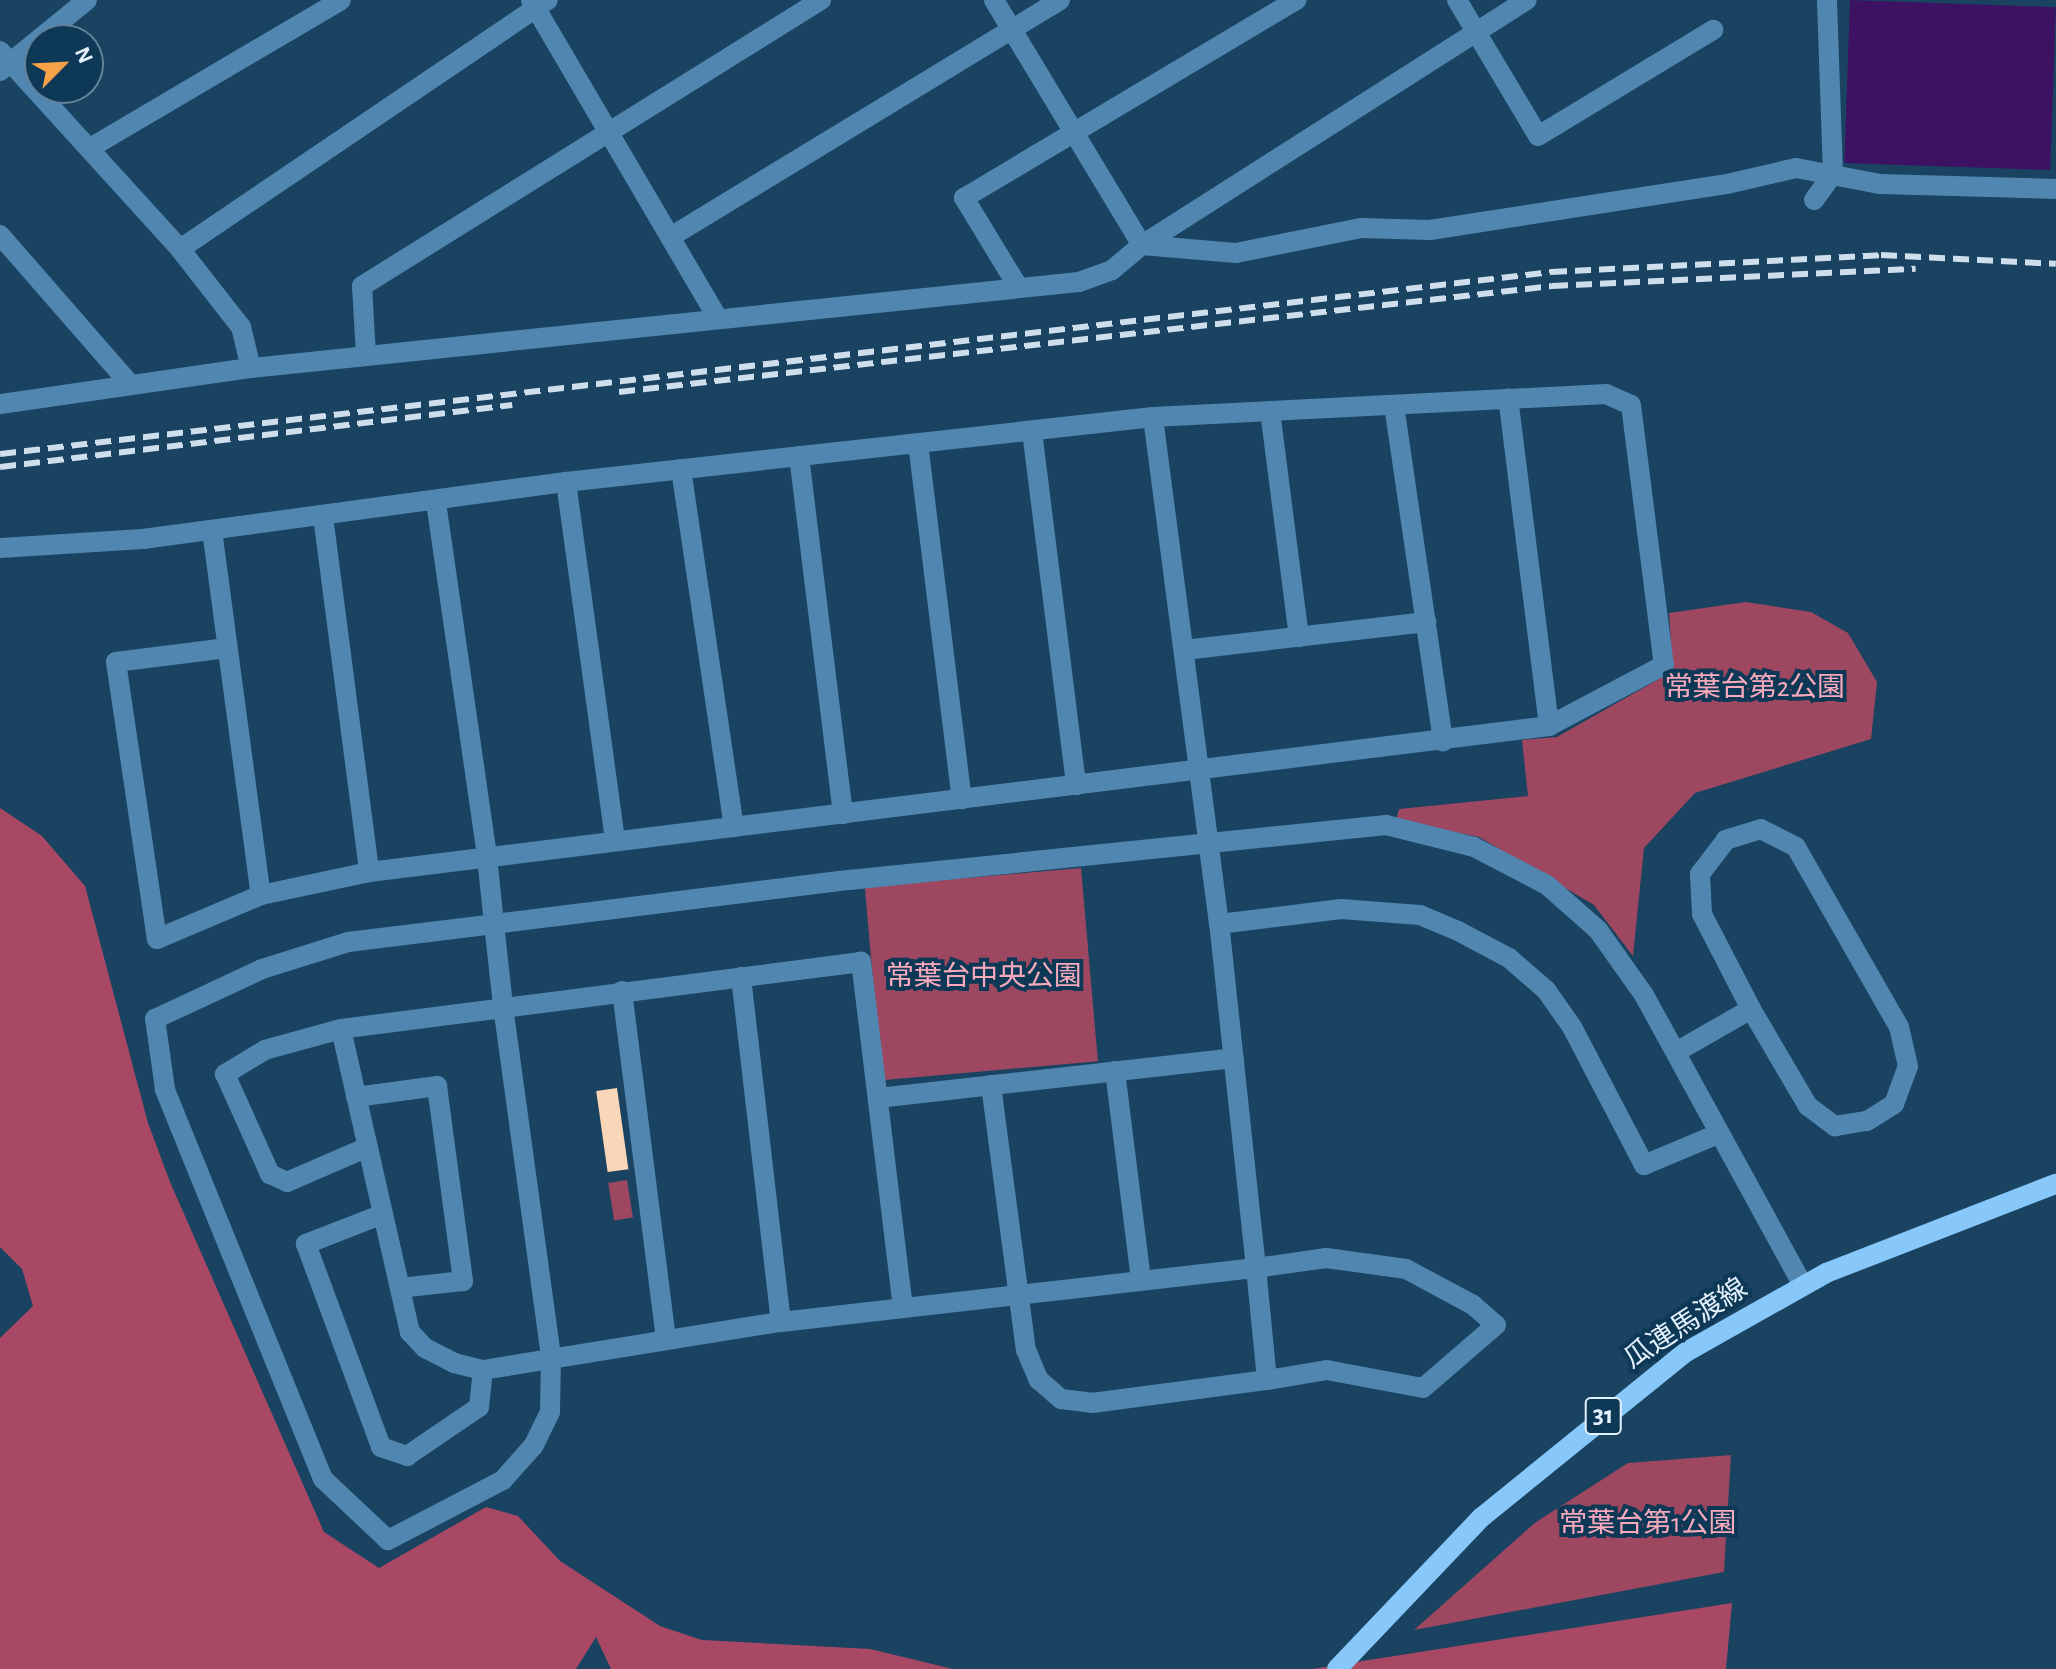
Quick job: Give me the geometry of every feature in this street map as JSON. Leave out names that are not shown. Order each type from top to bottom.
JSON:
[{"type":"main road","name":"瓜連馬渡線","points":[[1337,1669],[1416,1580],[1564,1447],[1686,1352],[1803,1285],[1920,1233],[2056,1184]]},
{"type":"street","points":[[87,0],[4,61],[90,148],[180,249],[241,327],[251,368]]},
{"type":"street","points":[[90,148],[341,0]]},
{"type":"street","points":[[366,355],[362,286],[821,0]]},
{"type":"street","points":[[994,0],[1079,134],[1142,245]]},
{"type":"street","points":[[672,236],[1060,0]]},
{"type":"street","points":[[1017,285],[964,198],[1079,134],[1296,0]]},
{"type":"street","points":[[1457,0],[1538,136],[1713,30]]},
{"type":"street","points":[[0,404],[251,368],[1017,285],[1079,282],[1112,270],[1142,245],[1527,0]]},
{"type":"street","points":[[1814,200],[1833,174],[1827,0]]},
{"type":"street","points":[[180,249],[538,3],[605,132],[672,236],[717,317]]},
{"type":"street","points":[[1142,245],[1236,253],[1361,228],[1430,230],[1727,184],[1796,168],[1880,184],[2056,189]]},
{"type":"street","points":[[0,235],[131,385]]},
{"type":"street","points":[[0,548],[212,530],[566,482],[1153,417],[1606,394],[1631,405],[1664,665],[1549,726],[369,872],[261,895],[157,939],[116,662],[227,648]]},
{"type":"street","points":[[1508,399],[1549,726]]},
{"type":"street","points":[[1394,405],[1443,741]]},
{"type":"street","points":[[1270,411],[1299,637]]},
{"type":"street","points":[[1153,417],[1219,924],[1267,1380]]},
{"type":"street","points":[[1032,431],[1076,785]]},
{"type":"street","points":[[918,443],[962,799]]},
{"type":"street","points":[[799,456],[843,814]]},
{"type":"street","points":[[681,469],[734,827]]},
{"type":"street","points":[[566,482],[615,841]]},
{"type":"street","points":[[436,502],[487,857],[494,924],[503,1006],[551,1358],[550,1412],[534,1445],[503,1480],[388,1540],[323,1479],[165,1089],[155,1019],[262,969],[348,942],[494,924],[1209,842],[1386,825],[1474,847],[1547,885],[1598,930],[1644,995],[1803,1285]]},
{"type":"street","points":[[323,516],[369,872]]},
{"type":"street","points":[[212,530],[261,895]]},
{"type":"street","points":[[1184,650],[1426,622]]},
{"type":"street","points":[[1761,829],[1796,847],[1899,1027],[1908,1066],[1894,1104],[1867,1121],[1835,1126],[1808,1106],[1751,1009],[1702,914],[1700,874],[1726,840],[1761,829]]},
{"type":"street","points":[[1219,924],[1341,909],[1420,915],[1509,958],[1546,990],[1572,1027],[1644,1165],[1720,1133]]},
{"type":"street","points":[[368,1147],[287,1182],[270,1174],[225,1074],[265,1050],[341,1029],[861,962],[903,1308]]},
{"type":"street","points":[[741,977],[781,1322]]},
{"type":"street","points":[[622,991],[666,1340]]},
{"type":"street","points":[[1676,1052],[1751,1009]]},
{"type":"street","points":[[341,1029],[410,1332],[425,1348],[483,1370],[781,1322],[903,1308],[1019,1294],[1141,1279],[1256,1268],[1326,1258],[1406,1269],[1473,1305],[1496,1325],[1423,1388],[1327,1370],[1092,1403],[1061,1399],[1039,1380],[1026,1350],[1019,1294],[991,1085]]},
{"type":"street","points":[[878,1098],[1234,1058]]},
{"type":"street","points":[[1115,1071],[1141,1279]]},
{"type":"street","points":[[356,1097],[437,1086],[463,1281],[400,1288]]},
{"type":"street","points":[[383,1214],[306,1244],[381,1447],[407,1456],[479,1407],[483,1370]]},
{"type":"green space","name":"常葉台第2公園","points":[[1746,602],[1811,612],[1848,633],[1877,682],[1871,739],[1695,793],[1644,848],[1633,956],[1594,905],[1479,837],[1396,820],[1399,809],[1528,796],[1522,740],[1557,737],[1673,671],[1669,613]]},
{"type":"green space","name":"常葉台中央公園","points":[[1081,868],[1098,1061],[882,1080],[865,887]]},
{"type":"green space","points":[[627,1180],[633,1218],[614,1221],[608,1183]]},
{"type":"green space","name":"常葉台第1公園","points":[[1731,1455],[1724,1572],[1414,1630],[1536,1522],[1628,1463]]},
{"type":"shaded area","points":[[1850,0],[2056,7],[2050,170],[1844,163]]},
{"type":"shaded area","points":[[0,808],[42,836],[85,886],[148,1123],[170,1182],[324,1532],[379,1568],[486,1507],[518,1516],[560,1561],[660,1626],[702,1640],[870,1649],[953,1669],[611,1669],[596,1637],[576,1669],[0,1669],[0,1338],[33,1306],[22,1269],[0,1247]]},
{"type":"shaded area","points":[[1732,1603],[1726,1669],[1312,1669]]},
{"type":"building","points":[[617,1088],[628,1169],[608,1172],[596,1091]]},
{"type":"railway","points":[[0,454],[1551,272],[1881,255],[2056,264]]},
{"type":"railway","points":[[619,392],[1552,286],[1916,269]]},
{"type":"railway","points":[[0,467],[512,405]]}]
